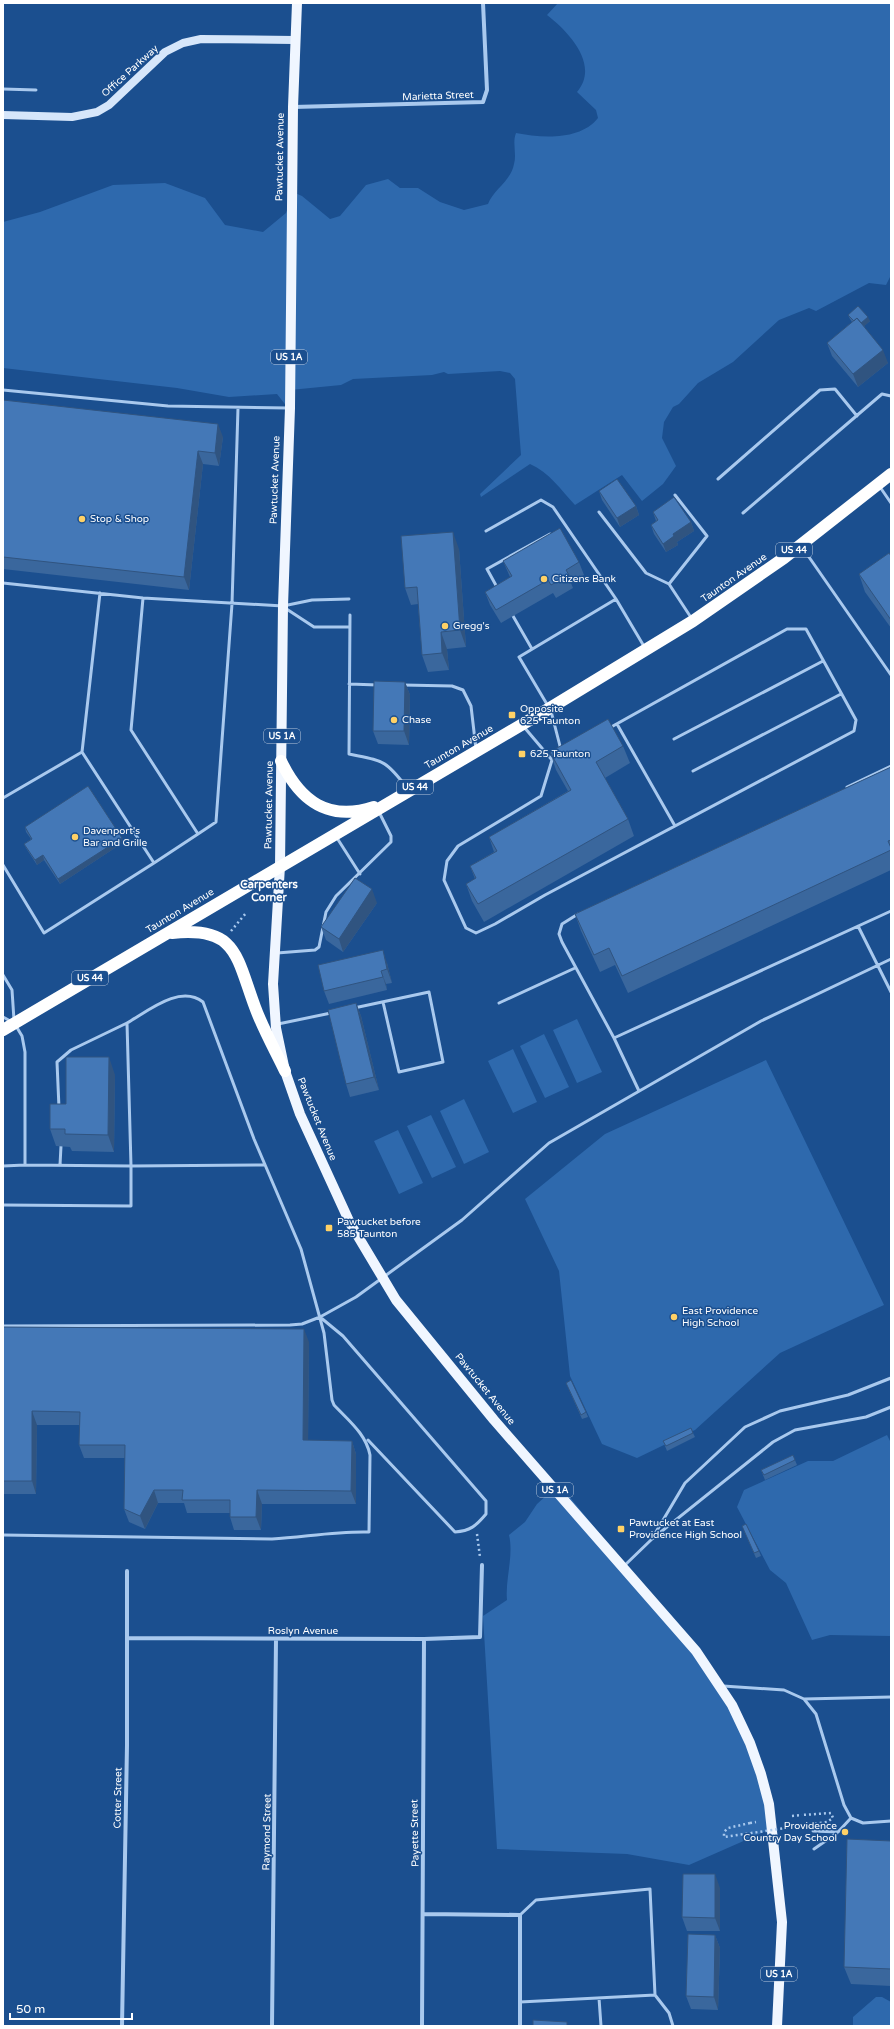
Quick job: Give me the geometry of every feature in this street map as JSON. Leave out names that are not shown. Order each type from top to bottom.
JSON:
[{"type":"highway","name":"Taunton Avenue","points":[[3,1030],[550,708],[693,621],[801,545],[891,474]]},
{"type":"highway","points":[[281,761],[294,786],[303,795],[320,806],[332,810],[347,811],[366,810],[382,806]]},
{"type":"highway","points":[[167,933],[192,930],[204,932],[215,935],[231,946],[237,956],[256,1009],[285,1071]]},
{"type":"main road","name":"Pawtucket Avenue","points":[[296,3],[293,107],[290,408],[284,606],[280,866],[273,984],[276,1024],[285,1071],[300,1114],[350,1223],[396,1300],[494,1420],[696,1651],[732,1705],[750,1743],[761,1774],[769,1804],[782,1922],[777,2026]]},
{"type":"street","name":"Marietta Street","points":[[293,107],[484,102],[487,90],[483,3]]},
{"type":"street","name":"Office Parkway","points":[[3,115],[72,117],[97,112],[109,105],[165,52],[183,43],[201,39],[294,40]]},
{"type":"street","name":"Roslyn Avenue","points":[[127,1638],[424,1639],[480,1637],[482,1565]]},
{"type":"street","name":"Cotter Street","points":[[122,2026],[127,1745],[126,1571]]},
{"type":"street","name":"Raymond Street","points":[[272,2026],[276,1639]]},
{"type":"street","name":"Payette Street","points":[[422,2026],[424,1914],[424,1639]]},
{"type":"street","points":[[424,1914],[520,1915],[520,2026]]},
{"type":"lane","points":[[3,89],[36,90]]},
{"type":"lane","points":[[718,479],[820,390],[835,389],[857,416]]},
{"type":"lane","points":[[3,390],[168,406],[290,408]]},
{"type":"lane","points":[[743,513],[882,394],[891,396]]},
{"type":"lane","points":[[3,865],[44,933],[154,864],[216,822],[232,604],[238,408]]},
{"type":"lane","points":[[878,485],[891,503]]},
{"type":"lane","points":[[669,584],[707,536],[675,495]]},
{"type":"lane","points":[[486,531],[540,500],[553,507],[616,599],[646,649]]},
{"type":"lane","points":[[599,512],[646,572],[669,584],[693,621]]},
{"type":"lane","points":[[559,529],[566,525]]},
{"type":"lane","points":[[502,596],[487,569],[552,533]]},
{"type":"lane","points":[[801,545],[890,673]]},
{"type":"lane","points":[[3,583],[143,598],[232,604],[284,606],[312,600],[349,600]]},
{"type":"lane","points":[[100,593],[82,752],[154,864]]},
{"type":"lane","points":[[143,598],[131,730],[198,834]]},
{"type":"lane","points":[[562,754],[550,708],[519,657],[616,599]]},
{"type":"lane","points":[[284,606],[314,628],[350,627]]},
{"type":"lane","points":[[350,614],[349,754],[383,761],[395,771],[409,790]]},
{"type":"lane","points":[[513,616],[532,649]]},
{"type":"lane","points":[[787,629],[806,629],[841,694],[856,720],[854,731],[545,895],[495,924],[476,933],[466,928],[444,880],[447,861],[458,846],[541,796],[552,760],[787,629]]},
{"type":"lane","points":[[674,739],[823,661]]},
{"type":"lane","points":[[349,684],[381,685]]},
{"type":"lane","points":[[397,685],[452,686],[463,690],[471,706],[476,751]]},
{"type":"lane","points":[[693,771],[841,694]]},
{"type":"lane","points":[[522,724],[552,760]]},
{"type":"lane","points":[[617,724],[675,826]]},
{"type":"lane","points":[[3,798],[82,752]]},
{"type":"lane","points":[[843,789],[891,766]]},
{"type":"lane","points":[[275,953],[315,950],[319,946],[326,912],[336,896],[391,842],[391,836],[382,806]]},
{"type":"lane","points":[[335,834],[360,874]]},
{"type":"lane","points":[[614,1038],[891,911]]},
{"type":"lane","points":[[579,913],[562,924],[559,934],[575,968],[614,1038],[639,1091]]},
{"type":"lane","points":[[858,926],[891,992]]},
{"type":"lane","points":[[3,1326],[290,1325],[302,1324],[320,1317],[356,1298],[462,1220],[549,1143],[761,1021],[891,959]]},
{"type":"lane","points":[[499,1003],[575,968]]},
{"type":"lane","points":[[3,975],[12,990],[14,1023],[22,1036],[25,1052],[25,1165]]},
{"type":"lane","points":[[347,1009],[429,992],[443,1062],[399,1072],[383,1002]]},
{"type":"lane","points":[[59,1114],[57,1062],[71,1050],[179,996],[192,995],[203,1002],[265,1164],[301,1250],[320,1317],[334,1406],[455,1532],[466,1532],[476,1526],[486,1514],[486,1501],[343,1336],[320,1317]]},
{"type":"lane","points":[[276,1024],[333,1012]]},
{"type":"lane","points":[[3,1017],[14,1023]]},
{"type":"lane","points":[[3,1205],[131,1206],[127,1023]]},
{"type":"lane","points":[[60,1165],[61,1146]]},
{"type":"lane","points":[[3,1166],[265,1164]]},
{"type":"lane","points":[[652,1539],[685,1482],[745,1427],[780,1411],[848,1395],[891,1378]]},
{"type":"lane","points":[[622,1567],[652,1539],[773,1442],[795,1430],[866,1417],[891,1407]]},
{"type":"lane","points":[[3,1535],[272,1538],[301,1537],[343,1531],[369,1532],[370,1455],[365,1437]]},
{"type":"lane","points":[[719,1686],[784,1690],[804,1700],[816,1714],[844,1805],[851,1818],[863,1823],[891,1821]]},
{"type":"lane","points":[[804,1700],[891,1697]]},
{"type":"lane","points":[[814,1849],[838,1832],[851,1818]]},
{"type":"lane","points":[[813,1831],[838,1832]]},
{"type":"lane","points":[[520,1915],[536,1900],[650,1889],[655,1995],[670,2013],[673,2026]]},
{"type":"lane","points":[[520,2002],[655,1995]]},
{"type":"lane","points":[[599,1998],[601,2026]]},
{"type":"path","points":[[230,931],[246,913]]},
{"type":"path","points":[[476,1526],[482,1565]]},
{"type":"path","points":[[756,1822],[728,1828],[724,1832],[724,1837],[827,1822],[833,1818],[831,1813],[792,1816]]},
{"type":"shaded area","points":[[558,3],[891,3],[891,275],[886,285],[869,283],[816,311],[809,308],[779,320],[733,362],[698,383],[679,404],[673,407],[664,422],[662,438],[676,466],[663,484],[642,501],[622,475],[575,505],[549,477],[537,467],[530,464],[481,497],[480,494],[521,455],[515,379],[510,373],[500,371],[448,374],[444,372],[432,375],[353,379],[341,385],[290,390],[288,408],[277,394],[229,397],[177,388],[3,368],[3,222],[40,212],[113,185],[165,183],[205,198],[225,225],[263,232],[286,213],[295,190],[295,193],[302,196],[330,219],[340,216],[366,185],[388,179],[400,188],[418,188],[440,202],[464,210],[488,204],[494,194],[510,175],[512,170],[515,160],[514,141],[516,133],[548,137],[571,134],[581,131],[598,118],[596,110],[577,92],[583,82],[585,71],[579,50],[564,30],[547,15]]},
{"type":"shaded area","points":[[577,1019],[602,1072],[577,1083],[553,1030]]},
{"type":"shaded area","points":[[544,1034],[569,1087],[545,1098],[520,1046]]},
{"type":"shaded area","points":[[513,1049],[537,1102],[513,1113],[488,1061]]},
{"type":"shaded area","points":[[766,1060],[884,1305],[780,1353],[695,1430],[637,1458],[602,1444],[570,1376],[559,1271],[525,1199],[605,1134]]},
{"type":"shaded area","points":[[464,1099],[489,1152],[464,1164],[440,1111]]},
{"type":"shaded area","points":[[431,1115],[456,1167],[432,1178],[407,1126]]},
{"type":"shaded area","points":[[398,1130],[423,1183],[399,1194],[374,1141]]},
{"type":"shaded area","points":[[887,1435],[891,1443],[891,1636],[830,1635],[812,1640],[786,1583],[770,1570],[737,1507],[744,1490],[808,1461],[833,1461]]},
{"type":"shaded area","points":[[559,1484],[690,1644],[745,1724],[773,1828],[689,1865],[627,1854],[497,1849],[483,1616],[507,1600],[507,1584],[511,1551],[509,1535],[525,1522],[537,1504]]},
{"type":"shaded area","points":[[876,1997],[882,1997],[891,2002],[891,2026],[853,2026],[853,2017]]},
{"type":"building","points":[[858,306],[868,317],[861,323],[857,318],[854,321],[848,315]]},
{"type":"building","points":[[857,318],[883,350],[853,374],[827,343]]},
{"type":"building","points":[[3,400],[218,424],[215,453],[198,451],[184,577],[3,557]]},
{"type":"building","points":[[617,479],[636,506],[617,518],[599,491]]},
{"type":"building","points":[[674,497],[691,522],[673,534],[674,536],[663,544],[651,525],[658,520],[653,512]]},
{"type":"building","points":[[560,528],[579,562],[566,570],[569,575],[551,585],[548,580],[496,610],[485,592],[512,576],[503,561]]},
{"type":"building","name":"Gregg's","points":[[453,532],[460,630],[441,632],[442,653],[422,655],[417,587],[405,588],[401,536]]},
{"type":"building","points":[[889,553],[891,556],[891,620],[859,574]]},
{"type":"building","name":"Chase","points":[[374,681],[405,682],[404,731],[373,731]]},
{"type":"building","points":[[608,719],[623,746],[596,762],[628,819],[478,904],[466,884],[476,878],[470,866],[497,851],[489,837],[571,790],[550,752]]},
{"type":"building","points":[[891,767],[891,840],[888,841],[891,850],[622,976],[609,948],[594,955],[575,914]]},
{"type":"building","name":"Davenport's Bar and Grille","points":[[88,786],[122,838],[58,879],[43,855],[35,860],[24,844],[32,839],[25,827]]},
{"type":"building","points":[[355,878],[372,889],[339,939],[321,927]]},
{"type":"building","points":[[383,950],[387,969],[381,971],[383,977],[324,991],[318,965]]},
{"type":"building","points":[[356,1003],[374,1077],[346,1084],[328,1010]]},
{"type":"building","points":[[66,1057],[109,1057],[108,1135],[65,1134],[65,1129],[50,1129],[50,1104],[66,1104]]},
{"type":"building","points":[[3,1327],[304,1329],[303,1440],[352,1441],[351,1491],[257,1490],[256,1517],[230,1517],[230,1500],[182,1500],[183,1490],[154,1490],[140,1516],[124,1509],[125,1445],[79,1445],[80,1412],[32,1411],[32,1481],[3,1481]]},
{"type":"building","points":[[571,1380],[586,1412],[581,1415],[566,1383]]},
{"type":"building","points":[[691,1428],[693,1433],[666,1446],[663,1441]]},
{"type":"building","points":[[793,1455],[795,1460],[764,1475],[761,1470]]},
{"type":"building","points":[[746,1524],[759,1551],[754,1553],[742,1526]]},
{"type":"building","points":[[847,1839],[891,1841],[891,1969],[844,1967]]},
{"type":"building","points":[[683,1874],[715,1874],[715,1918],[682,1917]]},
{"type":"building","points":[[688,1934],[715,1935],[714,1997],[686,1996]]},
{"type":"building","points":[[533,2020],[567,2022],[567,2026],[533,2026]]},
{"type":"place","name":"Stop & Shop","points":[[82,519]]},
{"type":"place","name":"Citizens Bank","points":[[544,579]]},
{"type":"place","name":"Gregg's","points":[[445,626]]},
{"type":"place","name":"Opposite 625 Taunton","points":[[512,715]]},
{"type":"place","name":"Chase","points":[[394,720]]},
{"type":"place","name":"625 Taunton","points":[[522,754]]},
{"type":"place","name":"Davenport's Bar and Grille","points":[[75,837]]},
{"type":"place","name":"Pawtucket before 585 Taunton","points":[[329,1228]]},
{"type":"place","name":"East Providence High School","points":[[674,1317]]},
{"type":"place","name":"Pawtucket at East Providence High School","points":[[621,1529]]},
{"type":"place","name":"Providence Country Day School","points":[[845,1832]]},
{"type":"district","name":"Carpenters Corner","points":[[269,890]]}]
